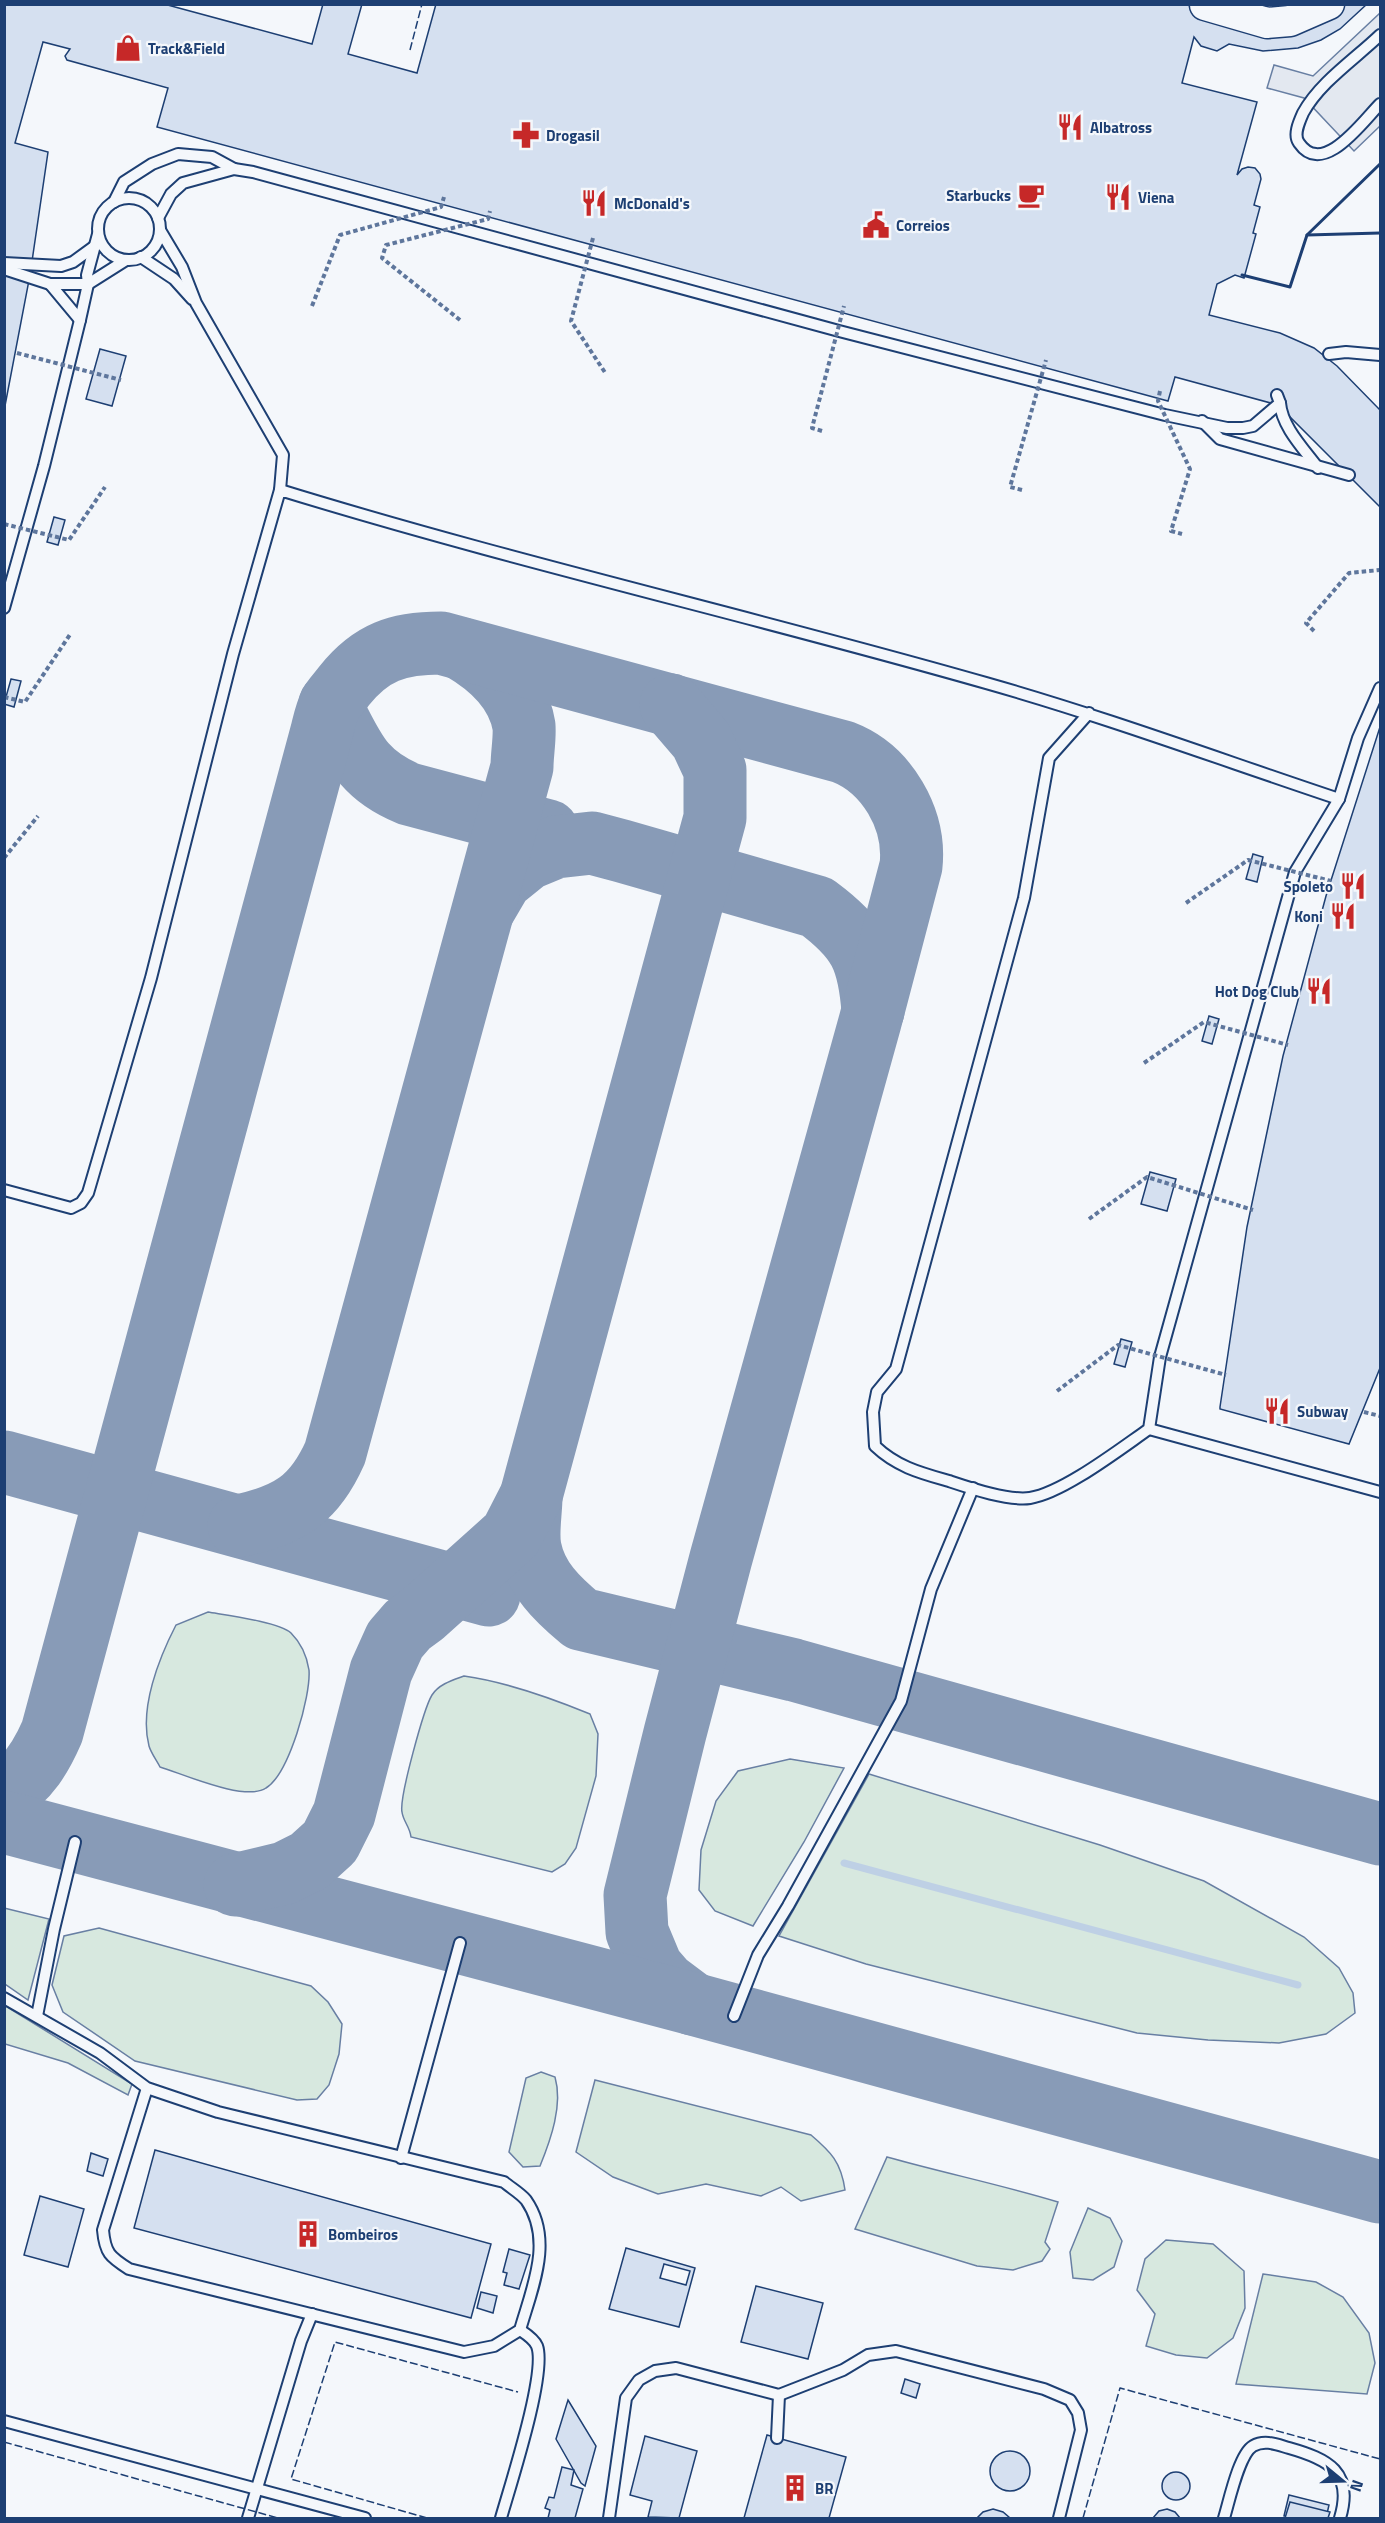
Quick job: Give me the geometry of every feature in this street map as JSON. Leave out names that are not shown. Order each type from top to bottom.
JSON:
[{"type":"street","points":[[1205,5],[1267,23],[1290,21],[1329,4]]},
{"type":"lane","points":[[1380,35],[1315,98],[1303,113],[1296,131],[1297,139],[1306,150],[1319,155],[1334,151],[1380,104]]},
{"type":"lane","points":[[4,608],[69,367],[101,216],[114,202],[124,182],[152,164],[178,154],[212,157],[234,169],[318,188],[839,331],[1165,415],[1227,428],[1244,428],[1253,426],[1279,399],[1281,412],[1288,427],[1318,468]]},
{"type":"lane","points":[[158,218],[171,194],[183,183],[234,169]]},
{"type":"lane","points":[[4,269],[50,284],[88,284],[126,260],[141,257],[155,245],[159,230],[158,218],[142,201],[130,198],[114,202]]},
{"type":"lane","points":[[4,1190],[71,1208],[81,1203],[88,1193],[151,978],[233,654],[280,490],[283,456],[196,303],[182,267],[159,230]]},
{"type":"lane","points":[[98,234],[108,252],[126,260]]},
{"type":"lane","points":[[4,263],[61,266],[73,262],[95,246]]},
{"type":"lane","points":[[141,257],[174,279],[196,303]]},
{"type":"lane","points":[[50,284],[80,320]]},
{"type":"lane","points":[[1329,354],[1346,352],[1380,355]]},
{"type":"lane","points":[[1202,421],[1220,439],[1349,475]]},
{"type":"lane","points":[[280,490],[588,577],[986,683],[1089,713],[1339,799]]},
{"type":"lane","points":[[1149,1429],[1160,1357],[1295,872],[1339,799],[1358,738],[1380,688]]},
{"type":"lane","points":[[1089,713],[1049,758],[1024,898],[983,1053],[896,1369],[877,1392],[873,1412],[875,1446],[889,1460],[906,1468],[973,1488],[1028,1498],[1050,1493],[1149,1429],[1380,1492]]},
{"type":"lane","points":[[734,2016],[758,1955],[788,1906],[901,1701],[931,1589],[973,1488]]},
{"type":"lane","points":[[37,2016],[54,1929],[75,1842]]},
{"type":"lane","points":[[401,2158],[460,1943]]},
{"type":"lane","points":[[4,1998],[100,2053],[147,2088],[218,2112],[504,2182],[524,2198],[537,2219],[541,2256],[520,2330],[494,2346],[464,2352],[129,2269],[112,2258],[104,2245],[103,2230],[147,2088]]},
{"type":"lane","points":[[248,2518],[301,2341],[312,2313]]},
{"type":"lane","points":[[501,2518],[536,2386],[537,2345],[520,2330]]},
{"type":"lane","points":[[609,2518],[626,2398],[639,2380],[655,2370],[676,2368],[779,2395],[843,2370],[868,2355],[896,2351],[1044,2389],[1070,2400],[1078,2413],[1081,2430],[1059,2518]]},
{"type":"lane","points":[[777,2438],[779,2395]]},
{"type":"lane","points":[[4,2421],[365,2518]]},
{"type":"lane","points":[[1224,2518],[1244,2457],[1252,2446],[1271,2443],[1317,2456],[1330,2464],[1343,2487],[1344,2508],[1340,2518]]},
{"type":"path","points":[[312,306],[340,235],[441,207],[444,197]]},
{"type":"path","points":[[460,320],[382,258],[386,245],[488,219],[490,211]]},
{"type":"path","points":[[593,238],[571,321],[606,374]]},
{"type":"path","points":[[822,431],[812,428],[844,306]]},
{"type":"path","points":[[17,353],[121,380]]},
{"type":"path","points":[[1022,490],[1010,487],[1046,360]]},
{"type":"path","points":[[1160,391],[1158,401],[1190,469],[1171,531],[1182,534]]},
{"type":"path","points":[[4,524],[69,540],[105,488]]},
{"type":"path","points":[[1314,631],[1306,623],[1349,573],[1380,570]]},
{"type":"path","points":[[4,697],[25,702],[71,633]]},
{"type":"path","points":[[4,858],[38,816]]},
{"type":"path","points":[[1185,903],[1248,860],[1331,881]]},
{"type":"path","points":[[1144,1063],[1204,1022],[1288,1044]]},
{"type":"path","points":[[1089,1219],[1147,1177],[1253,1210]]},
{"type":"path","points":[[1057,1391],[1118,1345],[1226,1375]]},
{"type":"path","points":[[1364,1412],[1380,1416]]},
{"type":"shaded area","points":[[1380,13],[1380,126],[1354,151],[1304,98],[1267,88],[1274,65],[1313,76]]},
{"type":"shaded area","points":[[208,1612],[285,1629],[298,1641],[307,1660],[309,1682],[297,1733],[275,1780],[266,1788],[257,1791],[244,1792],[230,1789],[160,1767],[149,1746],[147,1716],[149,1700],[163,1652],[176,1625]]},
{"type":"shaded area","points":[[464,1676],[528,1691],[590,1714],[598,1734],[596,1776],[576,1848],[565,1864],[552,1872],[411,1837],[402,1812],[402,1803],[408,1772],[428,1703],[438,1688]]},
{"type":"shaded area","points":[[790,1759],[844,1768],[804,1842],[753,1926],[715,1911],[699,1890],[701,1850],[716,1801],[738,1771]]},
{"type":"shaded area","points":[[869,1774],[1100,1845],[1204,1881],[1304,1937],[1339,1968],[1353,1993],[1355,2013],[1326,2034],[1279,2043],[1208,2040],[1137,2033],[866,1964],[779,1936]]},
{"type":"shaded area","points":[[4,1908],[49,1919],[28,2000],[5,1984]]},
{"type":"shaded area","points":[[99,1928],[311,1986],[328,2002],[342,2024],[339,2054],[329,2085],[317,2099],[297,2100],[135,2061],[63,2012],[52,1985],[64,1936]]},
{"type":"shaded area","points":[[4,2005],[132,2084],[128,2095],[68,2063],[5,2044]]},
{"type":"shaded area","points":[[541,2072],[555,2077],[558,2099],[555,2122],[540,2166],[523,2167],[509,2152],[526,2078]]},
{"type":"shaded area","points":[[595,2080],[811,2135],[834,2158],[841,2172],[845,2190],[801,2201],[781,2187],[761,2196],[706,2184],[658,2194],[613,2177],[576,2152]]},
{"type":"shaded area","points":[[887,2157],[1058,2202],[1045,2242],[1050,2249],[1042,2261],[1013,2270],[977,2266],[855,2229]]},
{"type":"shaded area","points":[[1088,2208],[1110,2218],[1122,2241],[1114,2267],[1093,2280],[1073,2278],[1070,2252]]},
{"type":"shaded area","points":[[1166,2240],[1213,2244],[1244,2271],[1245,2308],[1233,2338],[1207,2358],[1176,2355],[1146,2346],[1155,2314],[1137,2290],[1145,2259]]},
{"type":"shaded area","points":[[1263,2274],[1316,2282],[1343,2297],[1369,2333],[1375,2363],[1367,2394],[1236,2384]]},
{"type":"building","points":[[4,4],[164,4],[312,44],[323,4],[362,4],[348,54],[417,73],[436,4],[1367,4],[1340,29],[1321,40],[1298,48],[1263,51],[1229,44],[1217,51],[1201,46],[1194,37],[1182,83],[1257,102],[1237,175],[1242,169],[1248,167],[1255,168],[1260,174],[1261,179],[1254,205],[1260,207],[1253,233],[1256,234],[1244,278],[1235,275],[1217,284],[1209,315],[1280,333],[1314,348],[1337,366],[1380,410],[1380,507],[1278,405],[1175,377],[1168,401],[157,127],[168,88],[67,60],[65,56],[70,49],[43,42],[15,143],[48,152],[30,275],[4,411]]},
{"type":"building","points":[[100,349],[126,356],[112,406],[86,399]]},
{"type":"building","points":[[54,517],[65,520],[58,545],[47,542]]},
{"type":"building","points":[[11,679],[21,681],[14,707],[4,704]]},
{"type":"building","points":[[1380,727],[1380,1368],[1349,1444],[1220,1409],[1220,1407],[1247,1227],[1283,1056],[1326,896]]},
{"type":"building","points":[[1253,854],[1263,857],[1257,882],[1246,879]]},
{"type":"building","points":[[1209,1016],[1219,1019],[1212,1044],[1202,1041]]},
{"type":"building","points":[[1150,1172],[1176,1179],[1167,1211],[1141,1204]]},
{"type":"building","points":[[1121,1339],[1132,1342],[1125,1367],[1114,1364]]},
{"type":"building","name":"Bombeiros","points":[[155,2150],[491,2244],[471,2318],[134,2228]]},
{"type":"building","points":[[91,2153],[108,2159],[103,2176],[87,2171]]},
{"type":"building","points":[[40,2196],[84,2209],[68,2267],[24,2255]]},
{"type":"building","points":[[626,2248],[695,2268],[679,2327],[609,2309]],"holes":[[[664,2264],[690,2271],[686,2285],[660,2278]]]},
{"type":"building","points":[[509,2249],[530,2255],[519,2289],[504,2285],[507,2273],[503,2272]]},
{"type":"building","points":[[756,2286],[823,2303],[808,2359],[741,2342]]},
{"type":"building","points":[[481,2292],[497,2296],[493,2313],[477,2308]]},
{"type":"building","points":[[905,2379],[920,2384],[916,2398],[901,2393]]},
{"type":"building","points":[[568,2400],[596,2446],[585,2486],[581,2483],[556,2439]]},
{"type":"building","name":"BR","points":[[767,2435],[846,2457],[829,2518],[744,2518]]},
{"type":"building","points":[[645,2436],[697,2451],[679,2518],[648,2517],[652,2501],[630,2495]]},
{"type":"building","points":[[1010,2451],[1024,2457],[1030,2471],[1024,2485],[1010,2491],[996,2485],[990,2471],[996,2457]]},
{"type":"building","points":[[562,2467],[574,2470],[571,2485],[583,2489],[575,2518],[548,2518],[550,2510],[545,2508],[549,2497],[554,2498]]},
{"type":"building","points":[[1176,2472],[1186,2476],[1190,2486],[1186,2496],[1176,2500],[1166,2496],[1162,2486],[1166,2476]]},
{"type":"building","points":[[1289,2495],[1329,2505],[1326,2518],[1284,2516]]},
{"type":"building","points":[[1290,2502],[1330,2512],[1328,2518],[1285,2518]]},
{"type":"building","points":[[993,2509],[1003,2512],[1010,2518],[977,2518],[983,2512]]},
{"type":"building","points":[[1167,2509],[1175,2512],[1180,2518],[1153,2518],[1159,2511]]},
{"type":"waterway","points":[[844,1863],[1298,1985]]},
{"type":"taxiway","points":[[4,1792],[27,1774],[44,1749],[52,1732],[325,718],[335,697],[354,674],[375,657],[412,645],[441,643],[843,752],[873,770],[895,798],[909,831],[911,866],[721,1558],[635,1895],[637,1932],[652,1968],[665,1983],[693,2004]]},
{"type":"taxiway","points":[[239,1526],[272,1517],[298,1503],[318,1483],[335,1453],[522,767],[524,726],[516,701],[493,671],[462,649]]},
{"type":"taxiway","points":[[330,704],[360,758],[379,778],[392,786],[409,794],[548,831]]},
{"type":"taxiway","points":[[235,1885],[285,1873],[309,1861],[330,1842],[344,1814],[381,1671],[395,1640],[408,1625],[511,1535],[531,1496],[715,818],[715,770],[701,740],[671,705]]},
{"type":"taxiway","points":[[484,909],[501,880],[527,859],[556,847],[592,843],[817,907],[843,929],[860,951],[869,977],[873,1011]]},
{"type":"taxiway","points":[[4,1462],[489,1595]]},
{"type":"taxiway","points":[[531,1496],[530,1548],[537,1569],[549,1588],[581,1619],[794,1670],[1380,1834]]},
{"type":"taxiway","points":[[4,1822],[693,2004],[1380,2192]]},
{"type":"fence","points":[[410,50],[422,4]]},
{"type":"fence","points":[[427,2518],[291,2479],[335,2342],[518,2392]]},
{"type":"fence","points":[[1083,2518],[1120,2388],[1380,2459]]},
{"type":"fence","points":[[4,2442],[278,2518]]},
{"type":"wall","points":[[1242,275],[1290,287],[1307,235],[1380,164]]},
{"type":"wall","points":[[1307,235],[1380,233]]},
{"type":"place","name":"Track&Field","points":[[128,48]]},
{"type":"place","name":"Albatross","points":[[1070,127]]},
{"type":"place","name":"Drogasil","points":[[526,135]]},
{"type":"place","name":"Starbucks","points":[[1031,195]]},
{"type":"place","name":"Viena","points":[[1118,197]]},
{"type":"place","name":"McDonald's","points":[[594,203]]},
{"type":"place","name":"Correios","points":[[876,225]]},
{"type":"place","name":"Spoleto","points":[[1353,886]]},
{"type":"place","name":"Koni","points":[[1343,916]]},
{"type":"place","name":"Hot Dog Club","points":[[1319,991]]},
{"type":"place","name":"Subway","points":[[1277,1411]]},
{"type":"place","name":"Bombeiros","points":[[308,2234]]},
{"type":"place","name":"BR","points":[[795,2488]]}]
